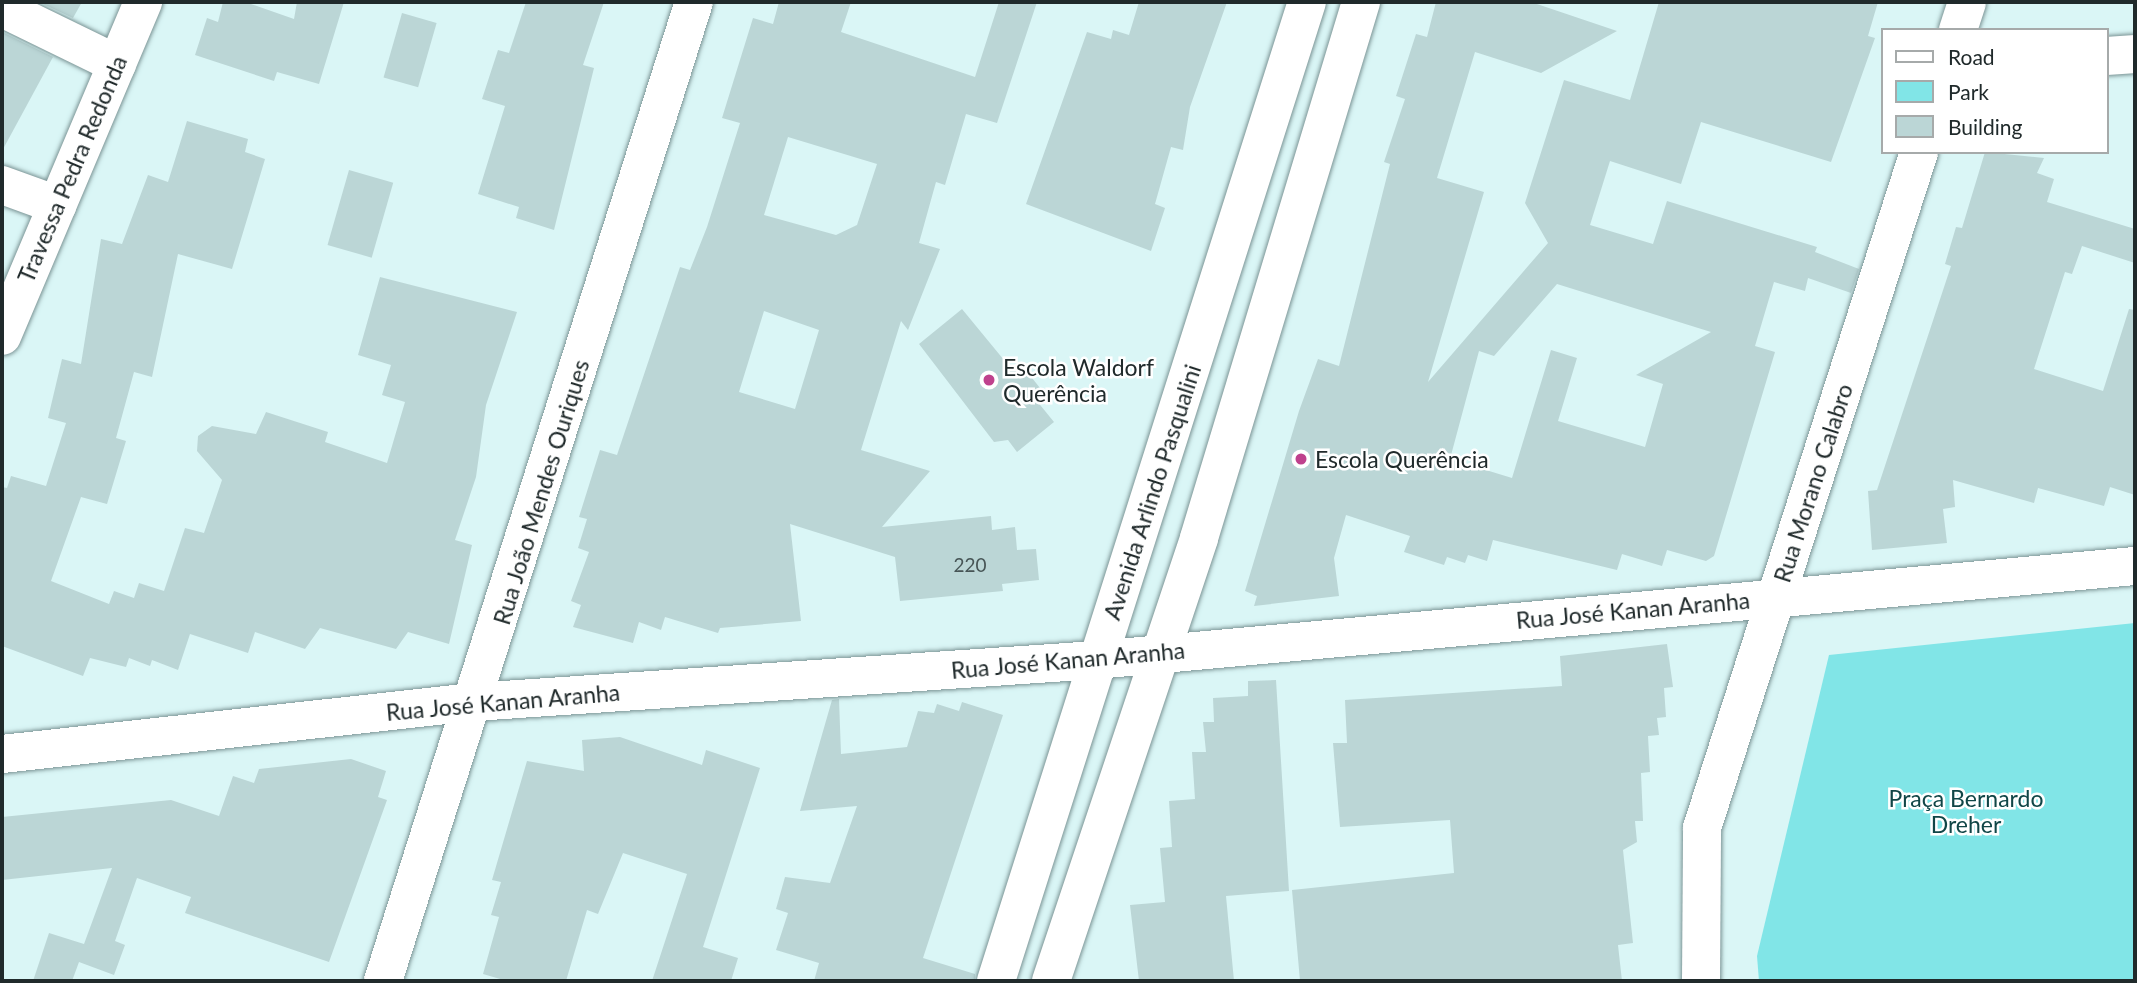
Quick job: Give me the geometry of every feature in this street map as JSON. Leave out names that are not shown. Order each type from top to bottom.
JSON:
[{"type":"street","name":"Travessa Pedra Redonda","points":[[2,336],[143,2]]},
{"type":"street","name":"Rua João Mendes Ouriques","points":[[383,981],[474,702],[694,2]]},
{"type":"street","name":"Avenida Arlindo Pasqualini","points":[[996,981],[1307,2]]},
{"type":"street","points":[[1051,981],[1161,654],[1361,2]]},
{"type":"street","points":[[1959,28],[1967,2]]},
{"type":"street","points":[[2,8],[117,64]]},
{"type":"street","points":[[2109,56],[2135,54]]},
{"type":"street","name":"Rua Morano Calabro","points":[[1701,981],[1702,828],[1918,154]]},
{"type":"street","points":[[2,185],[57,205]]},
{"type":"street","name":"Rua José Kanan Aranha","points":[[2,754],[474,702],[1096,660],[2135,566]]},
{"type":"green space","name":"Praça Bernardo Dreher","points":[[2135,623],[2135,981],[1759,981],[1757,956],[1829,655]]},
{"type":"building","points":[[39,2],[82,2],[73,18]]},
{"type":"building","points":[[223,2],[245,2],[294,19],[297,2],[344,2],[319,84],[277,72],[274,81],[195,55],[207,18],[218,22]]},
{"type":"building","points":[[526,2],[604,2],[583,65],[594,68],[554,230],[516,218],[519,207],[478,194],[505,106],[482,99],[498,50],[509,53]]},
{"type":"building","points":[[779,2],[851,2],[841,32],[975,77],[999,2],[1037,2],[997,123],[966,114],[945,185],[936,182],[919,243],[940,249],[908,330],[901,321],[861,450],[930,471],[882,527],[991,516],[992,530],[1015,527],[1017,550],[1036,549],[1039,580],[1002,584],[1003,591],[900,601],[895,557],[790,524],[801,621],[720,628],[718,633],[665,617],[661,630],[639,622],[633,643],[573,627],[581,605],[571,601],[589,552],[578,548],[587,519],[579,517],[600,450],[617,455],[680,267],[690,270],[707,227],[740,123],[722,118],[753,18],[773,24]],"holes":[[[788,137],[877,164],[857,225],[836,235],[764,215]],[[764,311],[819,330],[795,409],[739,392]]]},
{"type":"building","points":[[1139,2],[1227,2],[1190,107],[1183,150],[1171,147],[1155,204],[1165,208],[1151,251],[1026,204],[1087,32],[1111,39],[1113,30],[1129,35]]},
{"type":"building","points":[[1436,2],[1531,2],[1617,31],[1541,73],[1475,52],[1437,178],[1484,192],[1428,382],[1548,243],[1525,203],[1564,80],[1630,100],[1659,2],[1878,2],[1868,36],[1875,38],[1831,162],[1701,122],[1681,184],[1610,161],[1590,225],[1653,244],[1667,201],[1817,247],[1815,252],[1859,269],[1851,293],[1808,278],[1805,291],[1774,282],[1755,346],[1775,352],[1714,556],[1706,561],[1667,550],[1662,566],[1622,554],[1617,570],[1493,540],[1487,561],[1468,555],[1465,563],[1447,557],[1444,565],[1404,552],[1410,536],[1346,515],[1334,558],[1339,596],[1254,606],[1257,596],[1245,591],[1299,411],[1318,359],[1339,366],[1390,164],[1384,162],[1405,99],[1396,96],[1416,34],[1427,37]],"holes":[[[1557,284],[1711,332],[1636,375],[1663,384],[1645,447],[1558,421],[1577,358],[1551,350],[1512,478],[1450,459],[1479,351],[1494,356]]]},
{"type":"building","points":[[402,13],[437,23],[418,87],[384,77]]},
{"type":"building","points":[[2,32],[53,57],[2,151]]},
{"type":"building","points":[[187,121],[248,139],[245,152],[265,159],[232,269],[178,254],[152,377],[134,372],[116,438],[126,441],[107,504],[81,497],[51,581],[109,604],[114,591],[134,598],[139,583],[164,591],[185,528],[204,533],[222,480],[197,451],[198,436],[212,426],[256,434],[266,412],[328,432],[325,442],[387,463],[405,402],[382,395],[391,365],[358,355],[380,277],[517,312],[486,405],[476,477],[455,540],[472,545],[449,644],[408,632],[396,649],[320,628],[305,649],[255,632],[248,653],[190,634],[178,670],[152,660],[150,666],[129,658],[126,667],[90,658],[83,676],[2,646],[2,487],[7,488],[11,476],[46,486],[66,423],[48,418],[62,359],[81,364],[101,239],[122,244],[148,175],[168,182]]},
{"type":"building","points":[[1984,154],[2005,154],[2044,158],[2037,173],[2054,179],[2047,202],[2135,229],[2135,263],[2082,246],[2072,274],[2065,272],[2034,369],[2103,391],[2129,309],[2135,310],[2135,495],[2110,487],[2104,506],[2038,488],[2034,503],[1953,480],[1955,507],[1943,509],[1947,543],[1872,550],[1868,491],[1877,490],[1951,266],[1945,264],[1956,227],[1962,228]]},
{"type":"building","points":[[349,170],[393,183],[372,258],[328,245]]},
{"type":"building","points":[[962,309],[1013,371],[1021,364],[1040,388],[1032,395],[1054,422],[1017,452],[1008,440],[994,442],[919,344]]},
{"type":"building","points":[[1667,644],[1673,687],[1664,688],[1666,717],[1657,718],[1659,735],[1648,736],[1650,772],[1641,773],[1643,821],[1635,821],[1637,842],[1623,850],[1633,943],[1618,945],[1622,981],[1300,981],[1292,890],[1454,873],[1450,820],[1340,827],[1333,743],[1347,743],[1345,700],[1562,686],[1560,656]]},
{"type":"building","points":[[1276,680],[1289,891],[1226,896],[1234,981],[1139,981],[1130,905],[1165,902],[1160,848],[1172,847],[1169,801],[1195,799],[1192,752],[1206,752],[1203,722],[1214,722],[1213,698],[1248,696],[1248,681]]},
{"type":"building","points":[[839,699],[841,754],[907,747],[918,711],[934,713],[937,704],[959,711],[962,702],[1003,715],[923,958],[975,974],[975,981],[814,981],[819,963],[776,950],[788,913],[776,909],[785,877],[830,883],[857,806],[800,811],[832,700]]},
{"type":"building","points":[[620,737],[702,765],[706,750],[760,768],[703,947],[738,958],[731,981],[652,981],[687,874],[623,853],[598,914],[587,910],[566,981],[507,981],[483,974],[499,917],[491,915],[501,882],[492,880],[527,761],[584,771],[582,740]]},
{"type":"building","points":[[351,759],[386,771],[378,797],[387,800],[329,962],[185,913],[191,897],[137,878],[115,941],[125,945],[114,975],[79,962],[72,981],[33,981],[49,933],[84,944],[112,868],[2,880],[2,817],[171,800],[219,816],[233,776],[254,783],[259,769]]},
{"type":"place","name":"Escola Waldorf Querência","points":[[989,380]]},
{"type":"place","name":"Escola Querência","points":[[1301,459]]}]
